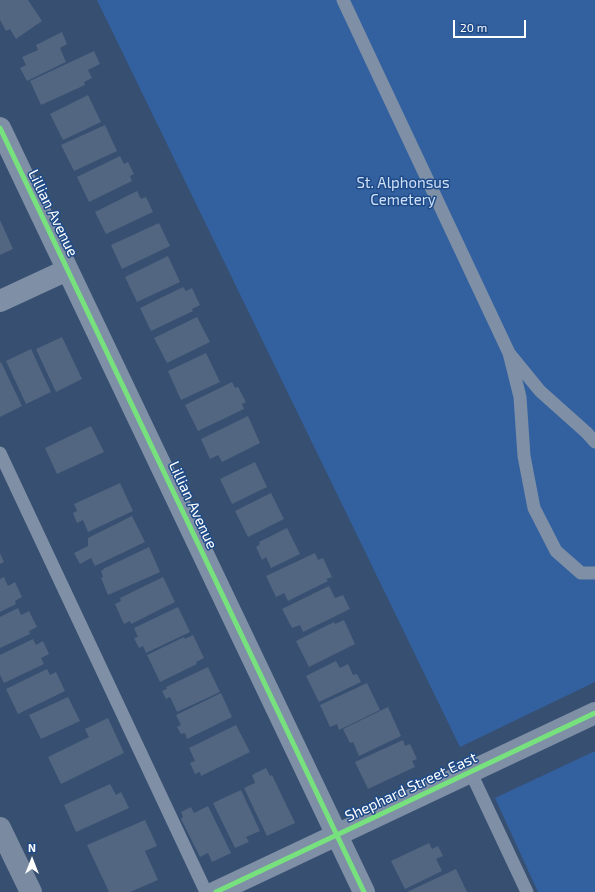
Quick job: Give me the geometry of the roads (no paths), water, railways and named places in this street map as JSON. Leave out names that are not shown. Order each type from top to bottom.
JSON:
[{"type":"main road","points":[[0,828],[31,892]]},
{"type":"street","name":"Lillian Avenue","points":[[0,128],[364,892]]},
{"type":"street","points":[[0,301],[68,270]]},
{"type":"street","name":"Shephard Street East","points":[[216,892],[336,834],[471,773],[595,713]]},
{"type":"lane","points":[[343,0],[509,354],[520,397],[524,456],[534,508],[556,551],[581,573],[595,573]]},
{"type":"lane","points":[[509,354],[540,391],[595,442]]},
{"type":"lane","points":[[0,452],[206,892]]},
{"type":"lane","points":[[471,773],[527,892]]},
{"type":"park label","name":"St. Alphonsus Cemetery","points":[[403,192]]}]
